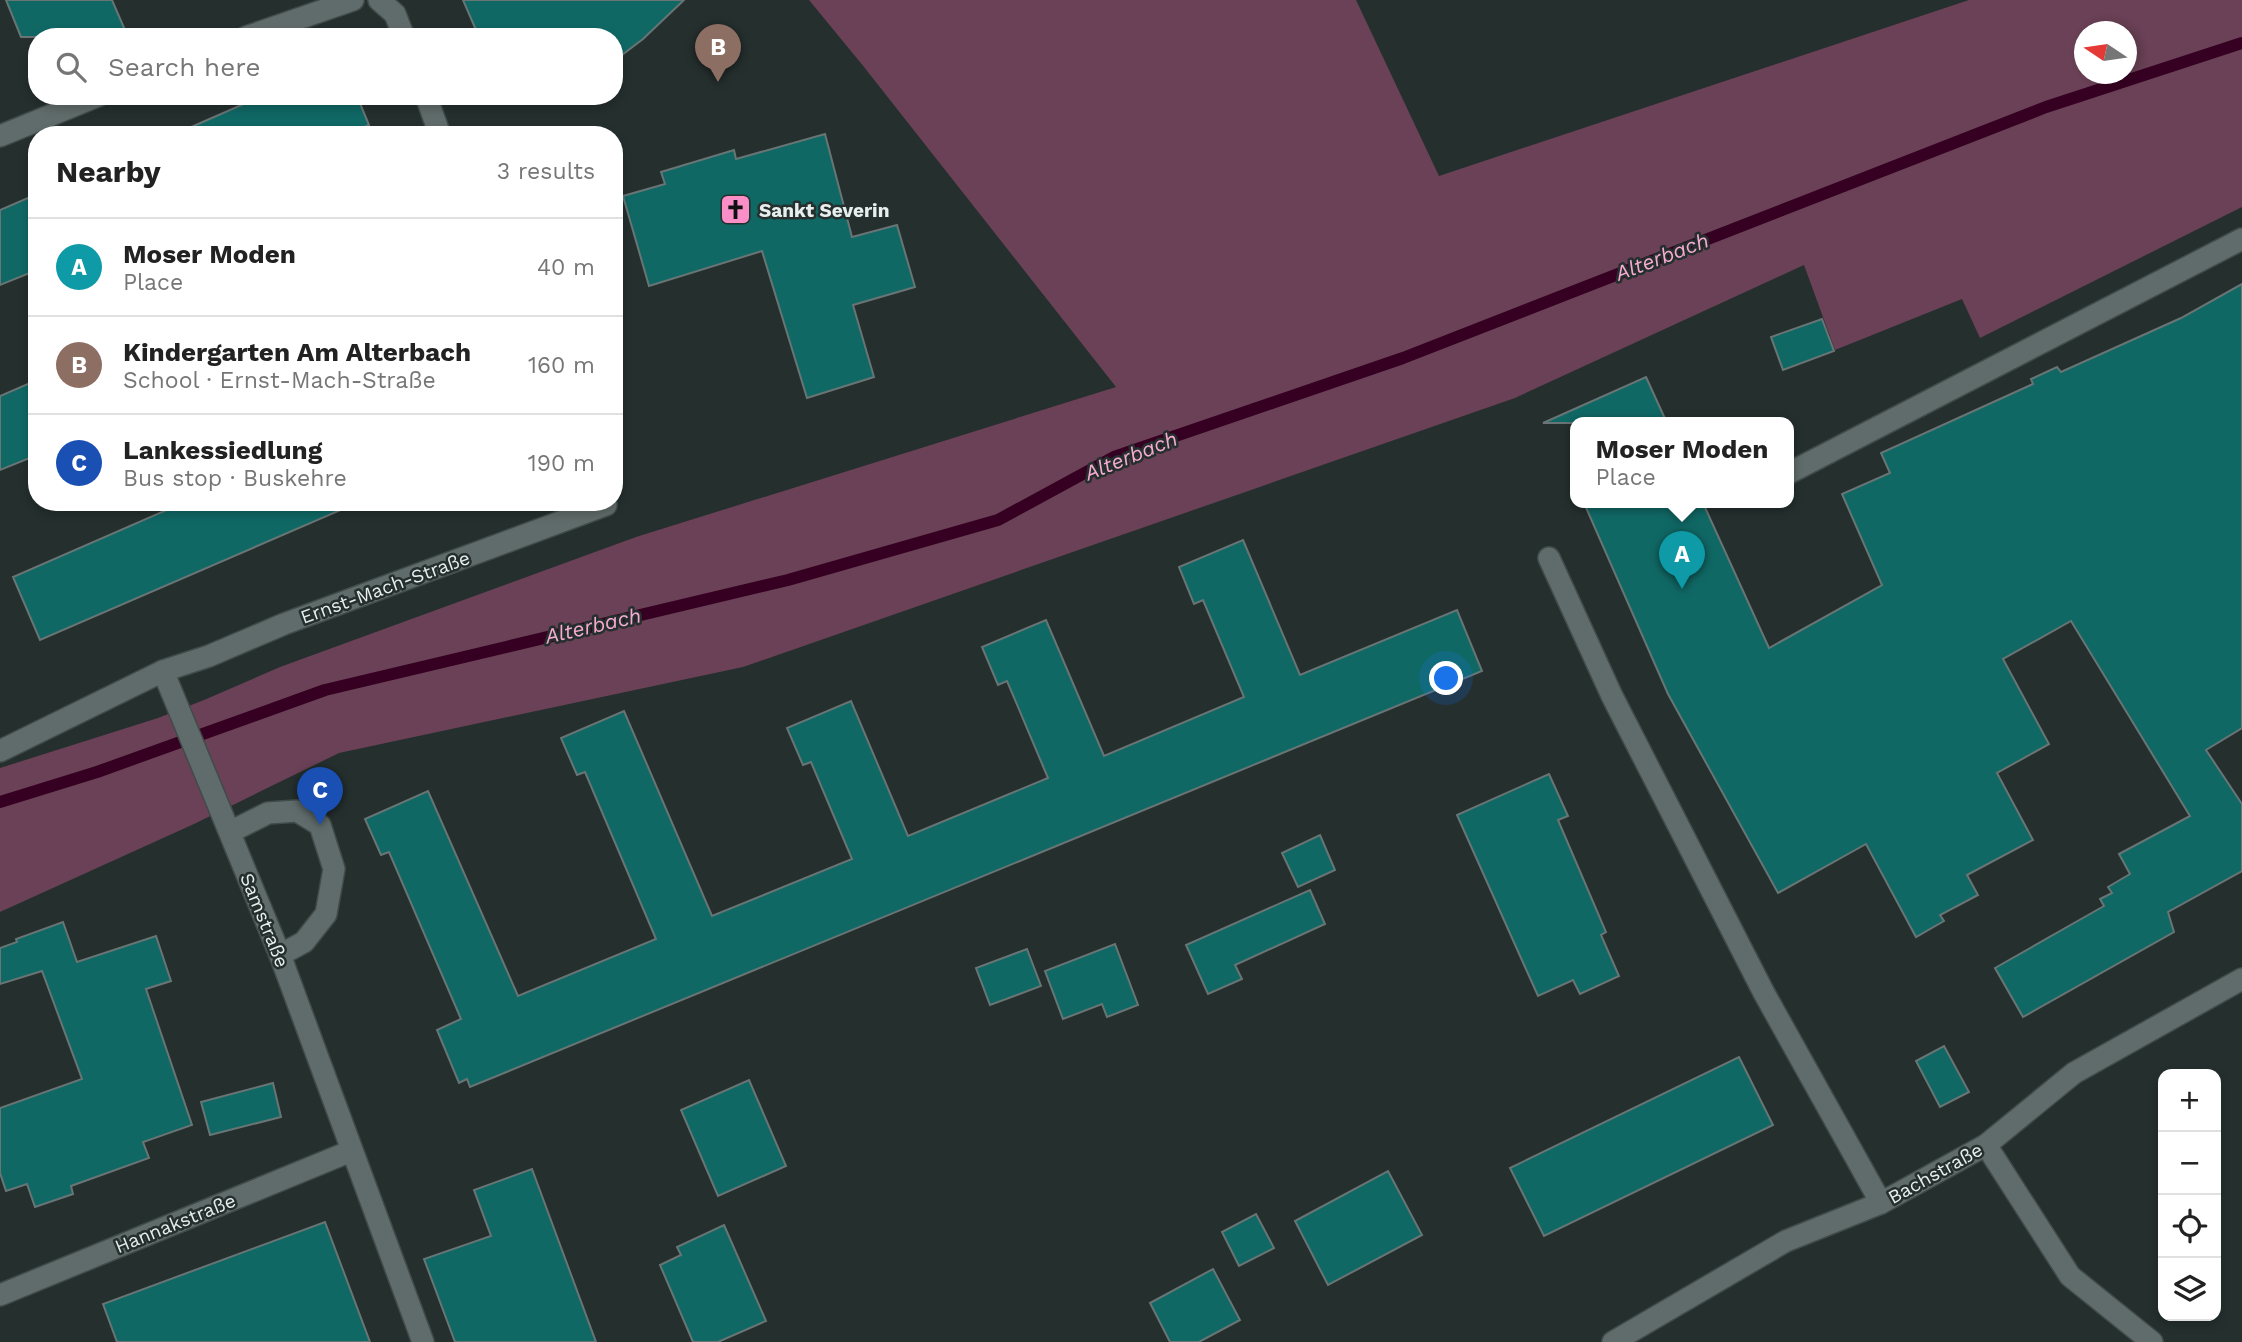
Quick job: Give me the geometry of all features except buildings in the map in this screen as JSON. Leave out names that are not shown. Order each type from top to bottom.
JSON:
[{"type":"street","points":[[272,28],[353,0]]},
{"type":"street","points":[[379,0],[396,14],[401,28]]},
{"type":"street","points":[[0,136],[76,105]]},
{"type":"street","points":[[429,105],[437,126]]},
{"type":"street","points":[[1794,470],[2242,239]]},
{"type":"street","name":"Ernst-Mach-Straße","points":[[163,671],[209,656],[284,624],[590,511]]},
{"type":"street","points":[[1549,558],[1612,696],[1764,993],[1881,1203]]},
{"type":"street","points":[[0,751],[163,671]]},
{"type":"street","name":"Samstraße","points":[[163,671],[280,955],[423,1342]]},
{"type":"street","points":[[230,832],[268,813],[297,811],[320,825],[334,869],[326,914],[304,942],[280,955]]},
{"type":"street","name":"Bachstraße","points":[[1613,1342],[1786,1241],[1881,1203],[1986,1146],[2074,1073],[2242,979]]},
{"type":"street","points":[[1986,1146],[2070,1276],[2152,1342]]},
{"type":"street","name":"Hannakstraße","points":[[0,1295],[351,1151]]},
{"type":"shaded area","points":[[809,0],[1356,0],[1439,176],[1969,0],[2242,0],[2242,207],[1980,338],[1962,299],[1835,350],[1804,265],[1515,398],[743,667],[339,753],[194,824],[0,912],[0,768],[158,718],[280,667],[636,537],[1116,387]]},
{"type":"waterway","name":"Alterbach","points":[[0,802],[97,772],[325,690],[788,580],[998,520],[1114,457],[1403,358],[2046,107],[2242,43]]},
{"type":"place","name":"Kindergarten Am Alterbach","points":[[718,82]]},
{"type":"place","name":"Sankt Severin","points":[[736,210]]},
{"type":"place","name":"Moser Moden","points":[[1682,589]]},
{"type":"place","name":"Lankessiedlung","points":[[320,825]]}]
